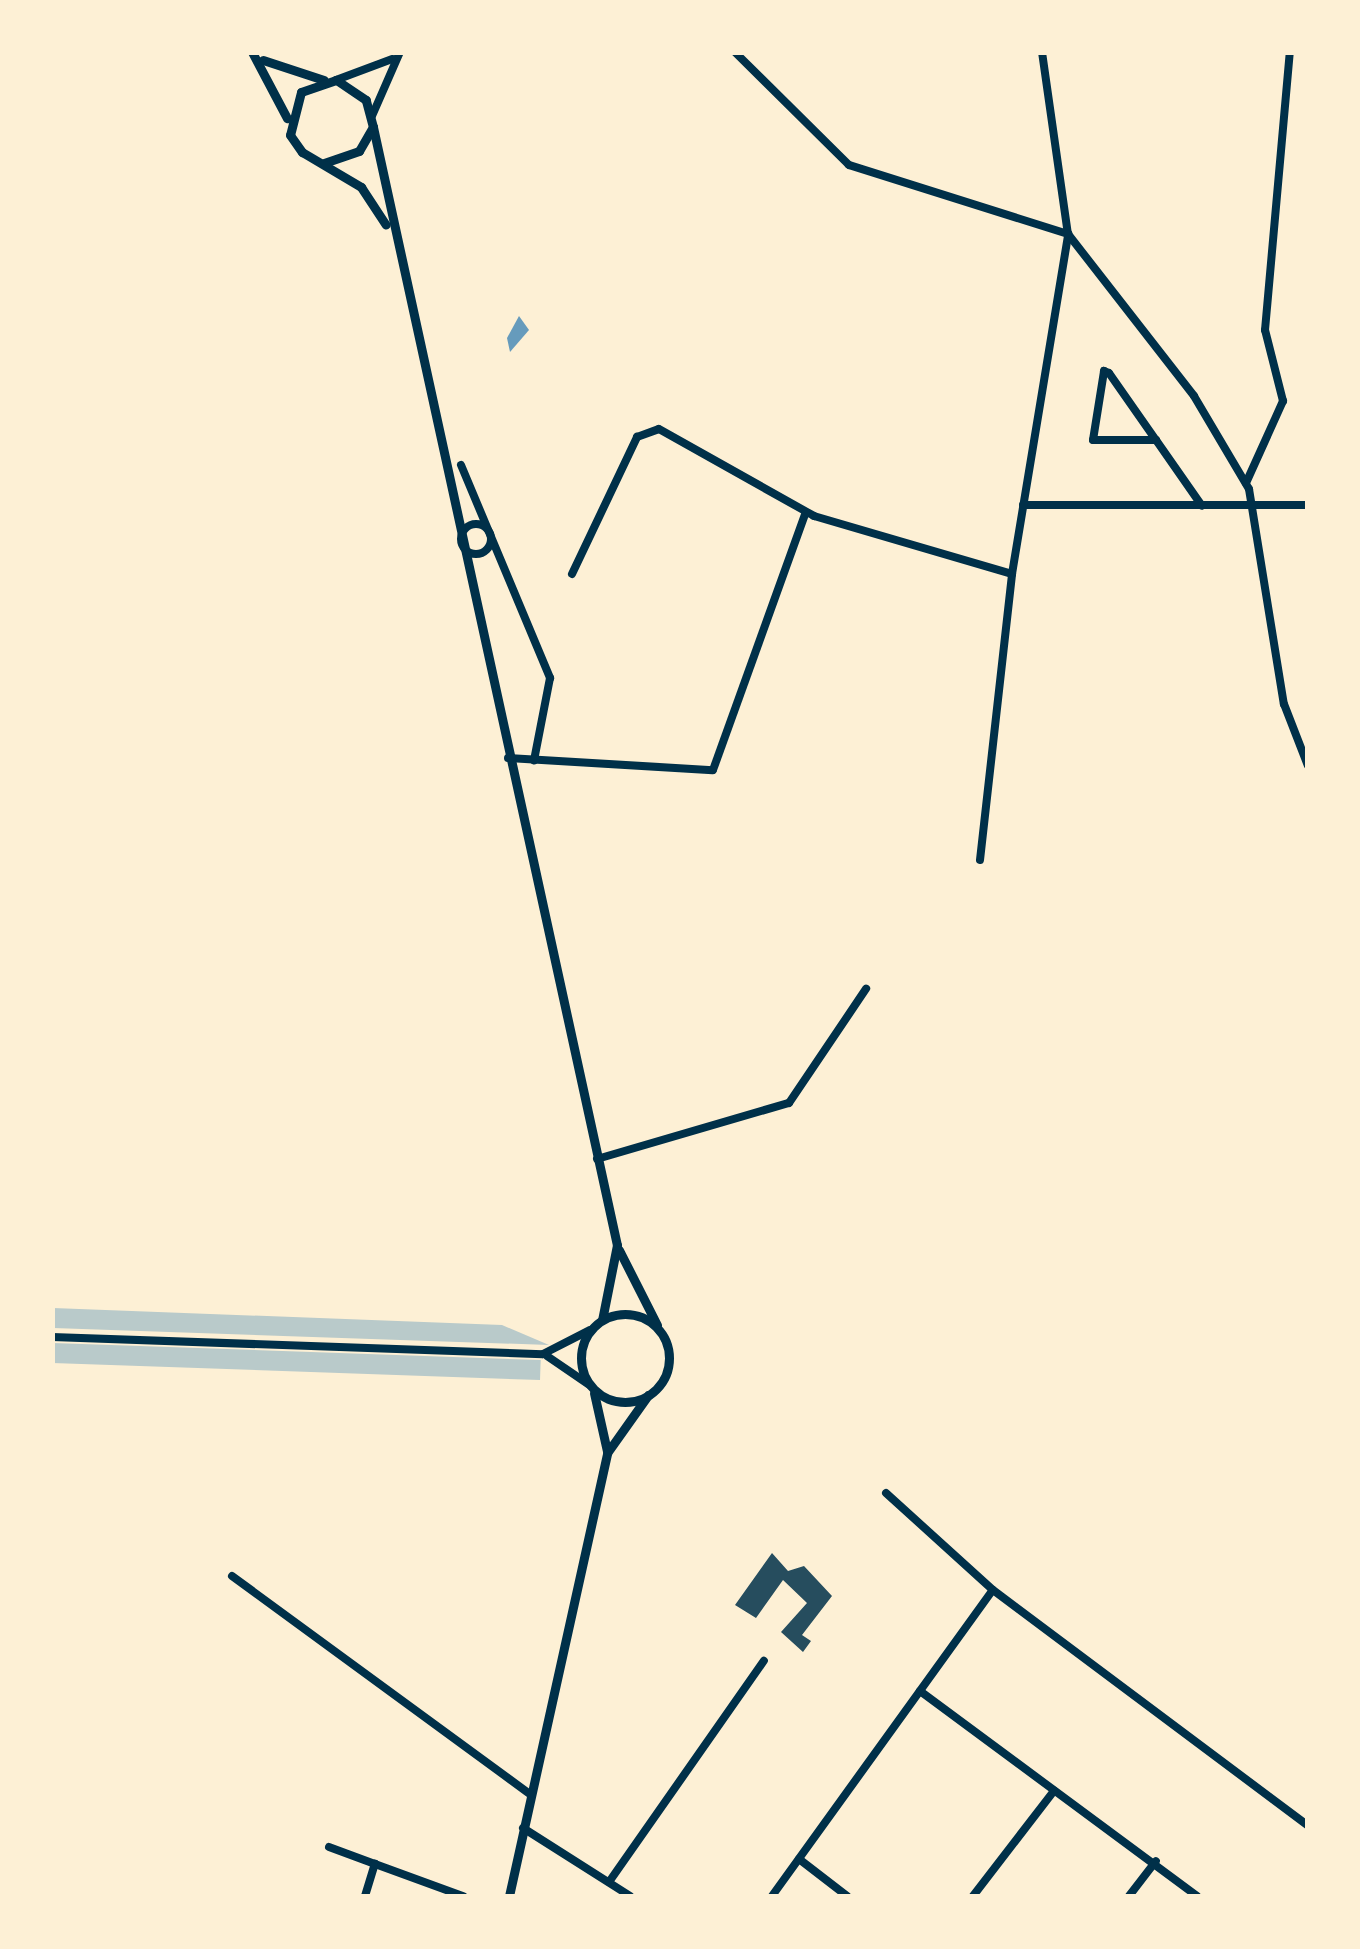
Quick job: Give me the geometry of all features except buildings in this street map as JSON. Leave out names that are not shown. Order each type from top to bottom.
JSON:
[{"type":"street","points":[[288,120],[301,92],[400,52]]},
{"type":"street","points":[[372,116],[400,52]]},
{"type":"street","points":[[735,52],[849,165],[1068,234],[1161,351],[1246,483],[1256,508],[1274,658],[1308,766]]},
{"type":"street","points":[[980,860],[1012,574],[1068,234],[1042,52]]},
{"type":"street","points":[[1246,483],[1283,401],[1265,314],[1290,52]]},
{"type":"street","points":[[254,54],[360,92],[372,116],[392,245],[617,1244],[661,1332],[668,1368],[607,1453],[508,1896]]},
{"type":"street","points":[[254,54],[288,120],[294,145],[369,195],[392,245]]},
{"type":"street","points":[[324,163],[359,151],[373,127]]},
{"type":"street","points":[[1156,440],[1093,440],[1104,372],[1109,373],[1156,440],[1202,506]]},
{"type":"street","points":[[572,574],[634,442],[652,429],[806,512],[1012,574]]},
{"type":"street","points":[[461,465],[550,678],[534,760]]},
{"type":"street","points":[[1023,505],[1308,505]]},
{"type":"street","points":[[508,758],[713,770],[806,512]]},
{"type":"street","points":[[461,544],[475,524],[490,533]]},
{"type":"street","points":[[461,544],[476,555],[490,533]]},
{"type":"street","points":[[598,1159],[788,1103],[866,989]]},
{"type":"street","points":[[602,1320],[617,1244]]},
{"type":"street","points":[[52,1337],[543,1354],[602,1320],[634,1315],[661,1332]]},
{"type":"street","points":[[590,1330],[581,1362],[591,1386],[607,1453]]},
{"type":"street","points":[[543,1354],[617,1401],[648,1395]]},
{"type":"street","points":[[886,1492],[993,1590],[1308,1826]]},
{"type":"street","points":[[232,1576],[530,1794]]},
{"type":"street","points":[[772,1896],[993,1590]]},
{"type":"street","points":[[609,1882],[764,1661]]},
{"type":"street","points":[[920,1691],[1156,1861],[1197,1896]]},
{"type":"street","points":[[973,1896],[1054,1790]]},
{"type":"street","points":[[523,1828],[630,1896]]},
{"type":"street","points":[[329,1847],[463,1896]]},
{"type":"street","points":[[799,1859],[847,1896]]},
{"type":"street","points":[[1129,1896],[1156,1861]]},
{"type":"street","points":[[365,1896],[375,1864]]},
{"type":"shaded area","points":[[53,1308],[502,1325],[549,1345],[53,1328]]},
{"type":"shaded area","points":[[53,1343],[541,1360],[540,1380],[52,1363]]},
{"type":"water","points":[[519,316],[529,330],[510,352],[507,338]]}]
